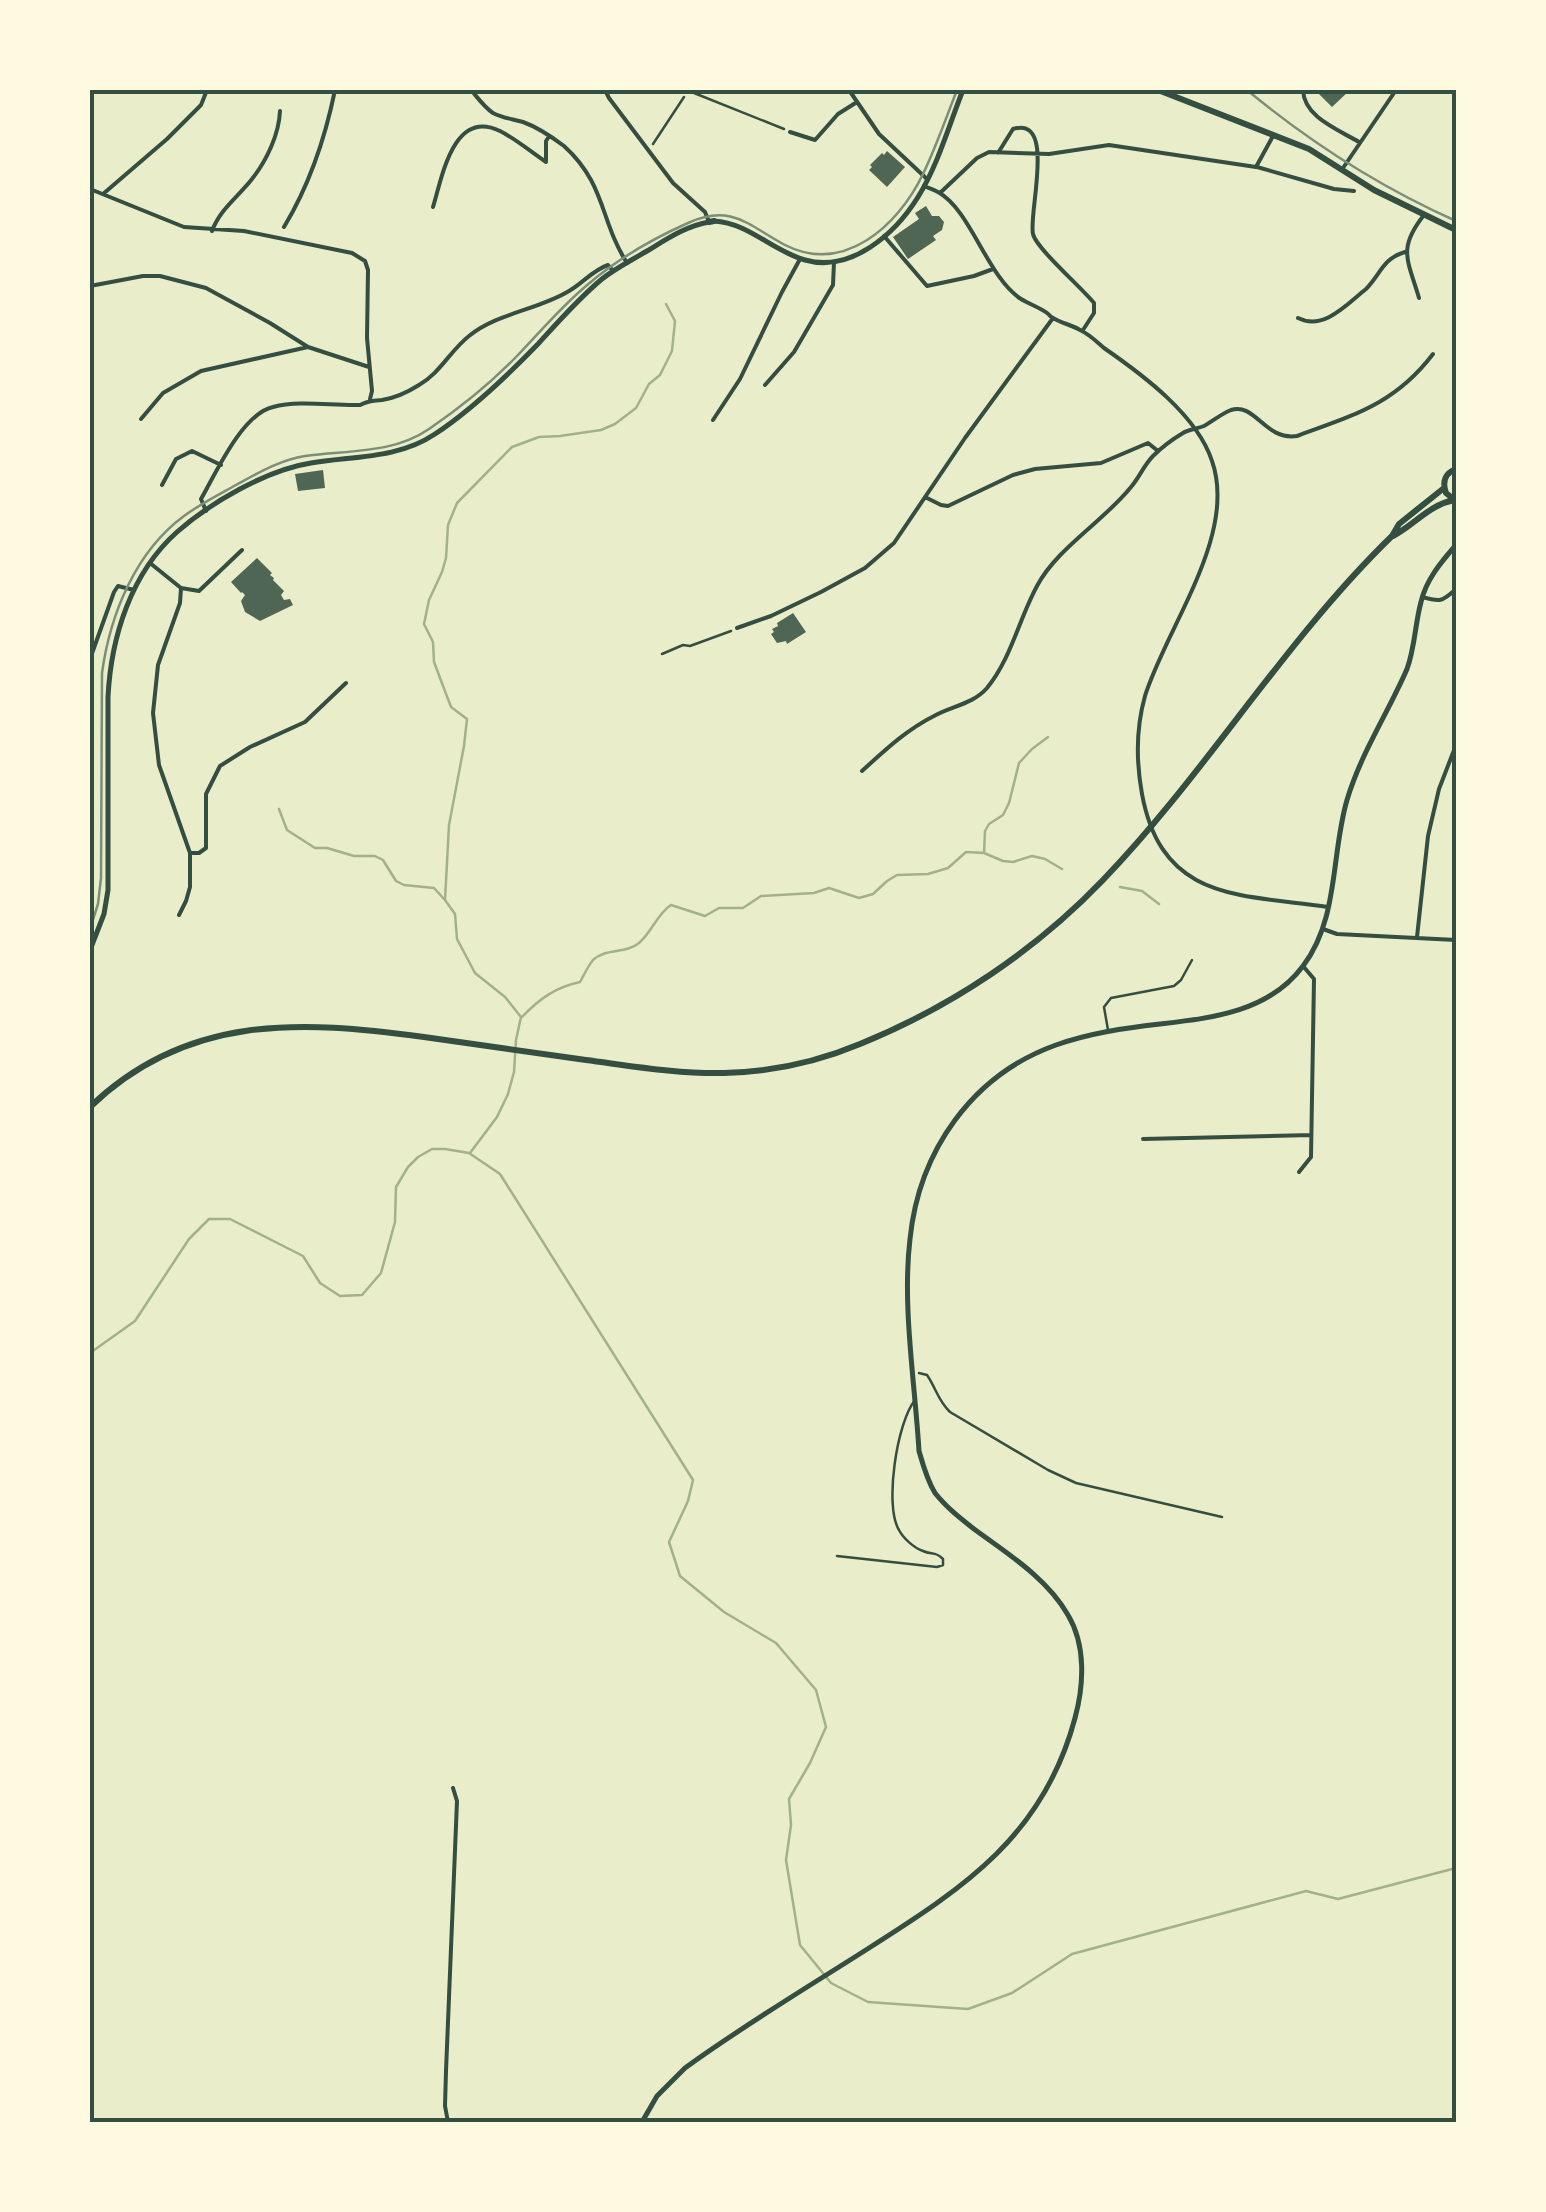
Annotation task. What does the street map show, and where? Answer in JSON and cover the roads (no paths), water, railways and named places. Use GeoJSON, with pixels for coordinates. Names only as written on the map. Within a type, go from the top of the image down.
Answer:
{"type":"FeatureCollection","features":[{"type":"Feature","properties":{"kind":"main road"},"geometry":{"type":"LineString","coordinates":[[1158,90],[1308,150],[1374,190],[1456,230]]}},
{"type":"Feature","properties":{"kind":"main road"},"geometry":{"type":"LineString","coordinates":[[1455,500],[1444,488],[1445,477],[1456,469]]}},
{"type":"Feature","properties":{"kind":"main road"},"geometry":{"type":"LineString","coordinates":[[90,1107],[149,1062],[204,1038],[264,1027],[337,1026],[650,1069],[725,1073],[806,1062],[874,1038],[970,988],[1076,906],[1179,793],[1342,586],[1399,524],[1444,488]]}},
{"type":"Feature","properties":{"kind":"main road"},"geometry":{"type":"LineString","coordinates":[[1392,536],[1430,510],[1455,500]]}},
{"type":"Feature","properties":{"kind":"street"},"geometry":{"type":"LineString","coordinates":[[103,194],[168,140],[201,105],[207,90]]}},
{"type":"Feature","properties":{"kind":"street"},"geometry":{"type":"LineString","coordinates":[[284,226],[302,196],[326,132],[335,90]]}},
{"type":"Feature","properties":{"kind":"street"},"geometry":{"type":"LineString","coordinates":[[471,90],[490,111],[529,124],[576,158],[591,177],[627,263]]}},
{"type":"Feature","properties":{"kind":"street"},"geometry":{"type":"LineString","coordinates":[[605,90],[673,183],[711,222]]}},
{"type":"Feature","properties":{"kind":"street"},"geometry":{"type":"LineString","coordinates":[[859,90],[851,92],[879,134],[940,192],[1018,297],[1082,330],[1170,401],[1203,440],[1214,464],[1216,514],[1202,566],[1156,668],[1142,711],[1137,749],[1144,803],[1164,852],[1186,875],[1216,890],[1328,906]]}},
{"type":"Feature","properties":{"kind":"street"},"geometry":{"type":"LineString","coordinates":[[90,950],[104,914],[108,890],[109,674],[114,648],[134,590],[174,534],[240,490],[284,470],[315,462],[386,454],[425,441],[506,376],[589,291],[627,263],[694,226],[711,222],[739,226],[800,259],[834,262],[856,256],[884,236],[916,200],[963,90]]}},
{"type":"Feature","properties":{"kind":"street"},"geometry":{"type":"LineString","coordinates":[[1303,90],[1309,111],[1359,142]]}},
{"type":"Feature","properties":{"kind":"street"},"geometry":{"type":"LineString","coordinates":[[1342,169],[1396,90]]}},
{"type":"Feature","properties":{"kind":"street"},"geometry":{"type":"LineString","coordinates":[[790,132],[812,140],[819,138],[834,117],[857,102]]}},
{"type":"Feature","properties":{"kind":"street"},"geometry":{"type":"LineString","coordinates":[[212,231],[216,220],[254,176],[279,129],[280,111]]}},
{"type":"Feature","properties":{"kind":"street"},"geometry":{"type":"LineString","coordinates":[[433,208],[447,158],[462,135],[486,126],[546,162],[549,136]]}},
{"type":"Feature","properties":{"kind":"street"},"geometry":{"type":"LineString","coordinates":[[998,152],[1013,129],[1024,126],[1030,131],[1038,154],[1032,228],[1035,240],[1094,304],[1094,313],[1082,330]]}},
{"type":"Feature","properties":{"kind":"street"},"geometry":{"type":"LineString","coordinates":[[1256,167],[1273,136]]}},
{"type":"Feature","properties":{"kind":"street"},"geometry":{"type":"LineString","coordinates":[[940,192],[989,152],[1038,154],[1109,145],[1256,167],[1354,191]]}},
{"type":"Feature","properties":{"kind":"street"},"geometry":{"type":"LineString","coordinates":[[90,188],[184,227],[244,231],[365,260],[370,399]]}},
{"type":"Feature","properties":{"kind":"street"},"geometry":{"type":"LineString","coordinates":[[1419,298],[1406,252],[1410,232],[1424,215]]}},
{"type":"Feature","properties":{"kind":"street"},"geometry":{"type":"LineString","coordinates":[[884,236],[927,286],[994,268]]}},
{"type":"Feature","properties":{"kind":"street"},"geometry":{"type":"LineString","coordinates":[[1298,318],[1323,322],[1373,282],[1378,270],[1392,258],[1406,252]]}},
{"type":"Feature","properties":{"kind":"street"},"geometry":{"type":"LineString","coordinates":[[713,420],[740,380],[800,259]]}},
{"type":"Feature","properties":{"kind":"street"},"geometry":{"type":"LineString","coordinates":[[765,384],[794,352],[833,284],[834,262]]}},
{"type":"Feature","properties":{"kind":"street"},"geometry":{"type":"LineString","coordinates":[[206,511],[201,499],[221,465],[249,420],[270,407],[360,405],[370,399],[398,396],[440,370],[467,337],[481,328],[568,292],[601,266],[608,265],[614,272]]}},
{"type":"Feature","properties":{"kind":"street"},"geometry":{"type":"LineString","coordinates":[[90,286],[160,276],[206,288],[308,348],[368,368]]}},
{"type":"Feature","properties":{"kind":"street"},"geometry":{"type":"LineString","coordinates":[[737,628],[771,616],[865,568],[894,543],[1053,318]]}},
{"type":"Feature","properties":{"kind":"street"},"geometry":{"type":"LineString","coordinates":[[141,419],[163,392],[201,372],[308,348]]}},
{"type":"Feature","properties":{"kind":"street"},"geometry":{"type":"LineString","coordinates":[[862,772],[906,733],[983,692],[994,678],[1038,584],[1051,566],[1131,488],[1151,457],[1183,433],[1238,409],[1252,414],[1277,434],[1286,438],[1297,436],[1366,411],[1387,399],[1422,370],[1433,354]]}},
{"type":"Feature","properties":{"kind":"street"},"geometry":{"type":"LineString","coordinates":[[925,497],[948,506],[1024,472],[1101,462],[1148,443],[1158,452]]}},
{"type":"Feature","properties":{"kind":"street"},"geometry":{"type":"LineString","coordinates":[[162,485],[176,459],[192,451],[221,465]]}},
{"type":"Feature","properties":{"kind":"street"},"geometry":{"type":"LineString","coordinates":[[642,2122],[668,2084],[705,2053],[934,1906],[990,1862],[1012,1839],[1058,1767],[1078,1708],[1081,1684],[1078,1637],[1070,1617],[1044,1583],[956,1515],[936,1494],[926,1476],[920,1450],[908,1301],[910,1240],[922,1178],[938,1144],[962,1109],[1004,1071],[1030,1056],[1058,1044],[1108,1032],[1232,1014],[1281,988],[1304,966],[1322,929],[1348,798],[1410,659],[1422,598],[1438,567],[1456,545]]}},
{"type":"Feature","properties":{"kind":"street"},"geometry":{"type":"LineString","coordinates":[[150,563],[180,588],[199,591],[242,550]]}},
{"type":"Feature","properties":{"kind":"street"},"geometry":{"type":"LineString","coordinates":[[90,660],[114,592],[118,586],[134,590]]}},
{"type":"Feature","properties":{"kind":"street"},"geometry":{"type":"LineString","coordinates":[[178,915],[190,887],[190,853],[159,766],[152,714],[158,665],[180,603],[180,588]]}},
{"type":"Feature","properties":{"kind":"street"},"geometry":{"type":"LineString","coordinates":[[1422,598],[1438,601],[1456,588]]}},
{"type":"Feature","properties":{"kind":"street"},"geometry":{"type":"LineString","coordinates":[[190,853],[206,848],[206,794],[220,766],[250,747],[305,722],[346,683]]}},
{"type":"Feature","properties":{"kind":"street"},"geometry":{"type":"LineString","coordinates":[[1417,937],[1428,836],[1439,789],[1456,745]]}},
{"type":"Feature","properties":{"kind":"street"},"geometry":{"type":"LineString","coordinates":[[1322,929],[1337,934],[1456,940]]}},
{"type":"Feature","properties":{"kind":"street"},"geometry":{"type":"LineString","coordinates":[[1299,1172],[1310,1157],[1312,1134],[1314,979],[1304,966]]}},
{"type":"Feature","properties":{"kind":"street"},"geometry":{"type":"LineString","coordinates":[[1143,1139],[1312,1134]]}},
{"type":"Feature","properties":{"kind":"street"},"geometry":{"type":"LineString","coordinates":[[448,2122],[456,1801],[453,1788]]}},
{"type":"Feature","properties":{"kind":"lane"},"geometry":{"type":"LineString","coordinates":[[1108,1032],[1104,1006],[1111,998],[1174,986],[1192,960]]}},
{"type":"Feature","properties":{"kind":"lane"},"geometry":{"type":"LineString","coordinates":[[837,1556],[942,1565],[940,1554],[925,1553],[898,1529],[893,1511],[894,1465],[908,1409],[916,1399]]}},
{"type":"Feature","properties":{"kind":"waterway"},"geometry":{"type":"LineString","coordinates":[[470,1153],[497,1117],[508,1094],[521,1017],[505,997],[475,973],[457,939],[455,914],[445,900],[449,825],[467,719],[451,707],[434,662],[433,642],[424,624],[429,600],[442,572],[448,525],[457,503],[512,447],[539,437],[601,430],[636,408],[672,351],[675,321],[666,304]]}},
{"type":"Feature","properties":{"kind":"waterway"},"geometry":{"type":"LineString","coordinates":[[522,1017],[548,995],[580,982],[598,956],[639,943],[671,905],[705,916],[719,908],[743,908],[761,896],[814,893],[829,888],[859,898],[873,894],[897,875],[928,874],[948,868],[966,852],[984,853],[985,831],[1003,815],[1019,763],[1048,737]]}},
{"type":"Feature","properties":{"kind":"waterway"},"geometry":{"type":"LineString","coordinates":[[279,809],[287,830],[315,848],[375,856],[383,860],[396,881],[434,888],[444,899]]}},
{"type":"Feature","properties":{"kind":"waterway"},"geometry":{"type":"LineString","coordinates":[[984,853],[1013,862],[1032,856],[1062,869]]}},
{"type":"Feature","properties":{"kind":"waterway"},"geometry":{"type":"LineString","coordinates":[[1120,887],[1142,891],[1159,904]]}},
{"type":"Feature","properties":{"kind":"waterway"},"geometry":{"type":"LineString","coordinates":[[90,1353],[135,1321],[189,1239],[209,1219],[230,1219],[303,1256],[320,1283],[340,1296],[362,1295],[381,1273],[395,1222],[396,1187],[418,1157],[432,1149],[469,1153],[500,1174],[693,1480],[669,1542],[680,1576],[724,1612],[776,1643],[816,1690],[826,1727],[789,1799],[791,1825],[786,1860],[800,1945],[831,1983],[868,2002],[968,2009],[1012,1993],[1072,1954],[1306,1891],[1338,1899],[1456,1868]]}},
{"type":"Feature","properties":{"kind":"railway"},"geometry":{"type":"LineString","coordinates":[[90,929],[101,878],[102,673],[106,651],[128,586],[167,531],[203,504],[278,464],[305,456],[385,447],[429,429],[497,376],[598,276],[688,223],[703,217],[729,216],[807,253],[828,254],[867,240],[884,227],[912,193],[957,90]]}},
{"type":"Feature","properties":{"kind":"railway"},"geometry":{"type":"LineString","coordinates":[[1247,90],[1347,163],[1456,221]]}}]}
